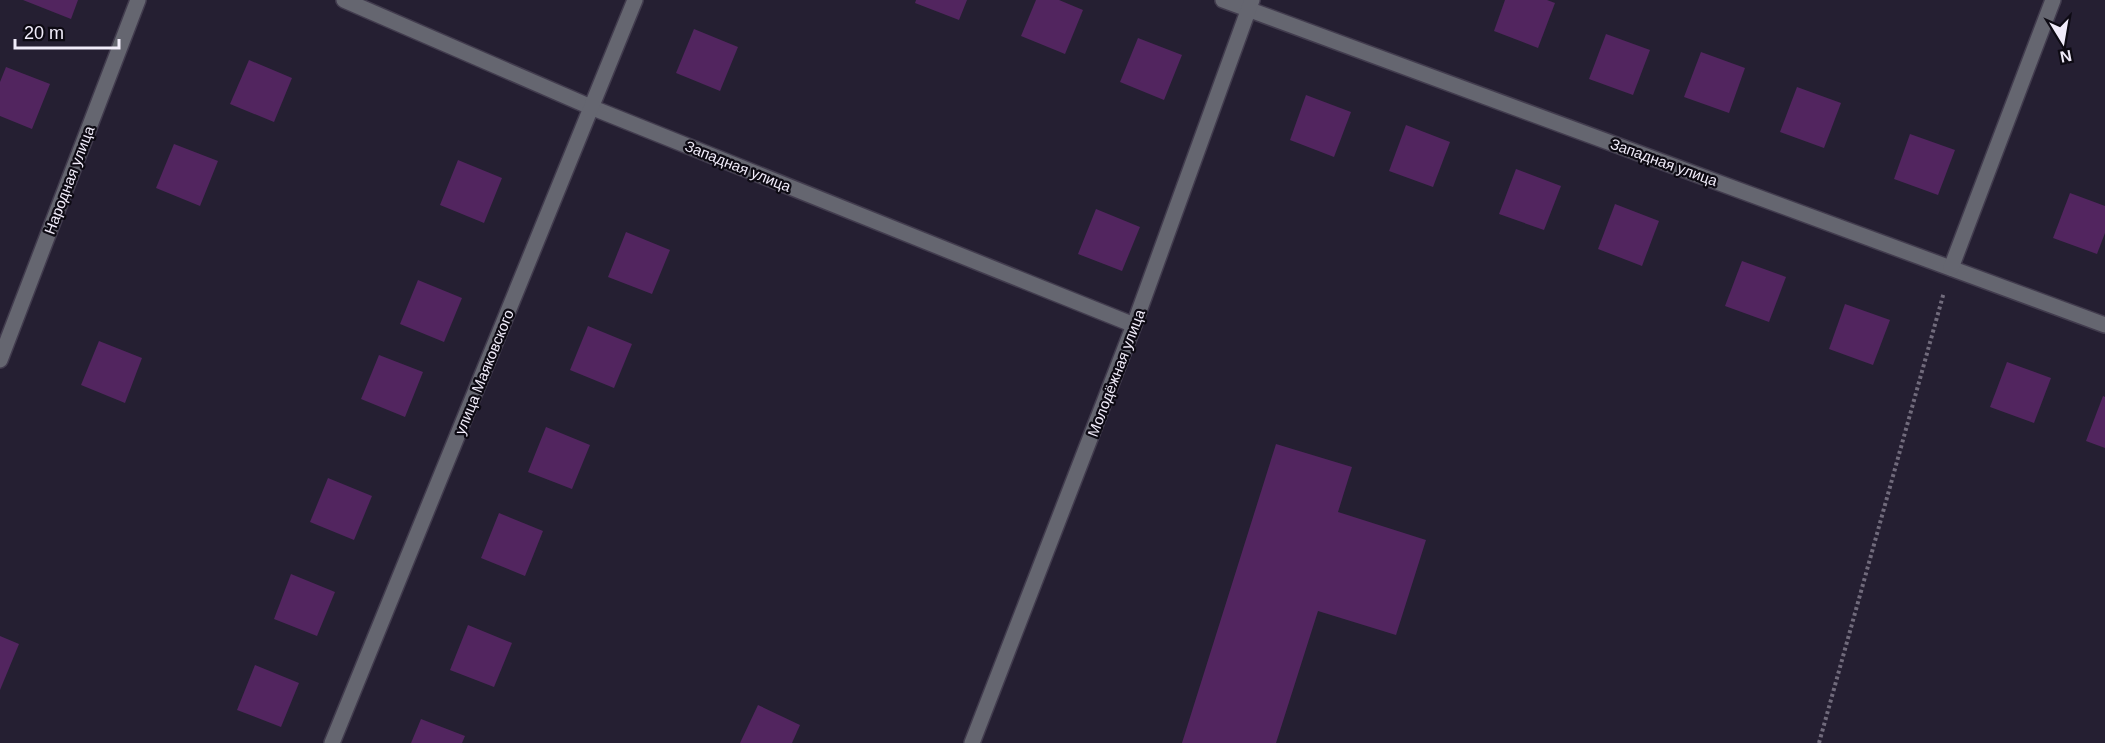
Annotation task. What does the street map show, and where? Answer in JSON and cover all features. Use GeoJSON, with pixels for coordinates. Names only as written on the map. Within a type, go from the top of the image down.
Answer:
{"type":"FeatureCollection","features":[{"type":"Feature","properties":{"kind":"street","name":"Народная улица"},"geometry":{"type":"LineString","coordinates":[[0,360],[138,0]]}},
{"type":"Feature","properties":{"kind":"street","name":"Западная улица"},"geometry":{"type":"LineString","coordinates":[[344,0],[592,108],[1134,325]]}},
{"type":"Feature","properties":{"kind":"street","name":"улица Маяковского"},"geometry":{"type":"LineString","coordinates":[[332,743],[635,0]]}},
{"type":"Feature","properties":{"kind":"street","name":"Западная улица"},"geometry":{"type":"LineString","coordinates":[[1223,0],[1250,5],[2105,325]]}},
{"type":"Feature","properties":{"kind":"street"},"geometry":{"type":"LineString","coordinates":[[1951,268],[2053,0]]}},
{"type":"Feature","properties":{"kind":"street","name":"Молодёжная улица"},"geometry":{"type":"LineString","coordinates":[[972,743],[1134,325],[1250,5]]}},
{"type":"Feature","properties":{"kind":"path"},"geometry":{"type":"LineString","coordinates":[[1819,743],[1951,268]]}},
{"type":"Feature","properties":{"kind":"building"},"geometry":{"type":"Polygon","coordinates":[[[23,0],[78,0],[71,19],[23,0]]]}},
{"type":"Feature","properties":{"kind":"building"},"geometry":{"type":"Polygon","coordinates":[[[916,0],[967,0],[959,20],[915,3],[916,0]]]}},
{"type":"Feature","properties":{"kind":"building"},"geometry":{"type":"Polygon","coordinates":[[[1036,0],[1059,0],[1083,10],[1065,54],[1021,36],[1036,0]]]}},
{"type":"Feature","properties":{"kind":"building"},"geometry":{"type":"Polygon","coordinates":[[[1505,0],[1547,0],[1555,3],[1538,48],[1494,31],[1505,0]]]}},
{"type":"Feature","properties":{"kind":"building"},"geometry":{"type":"Polygon","coordinates":[[[694,29],[738,47],[720,91],[676,73],[694,29]]]}},
{"type":"Feature","properties":{"kind":"building"},"geometry":{"type":"Polygon","coordinates":[[[1606,34],[1650,50],[1633,95],[1589,79],[1606,34]]]}},
{"type":"Feature","properties":{"kind":"building"},"geometry":{"type":"Polygon","coordinates":[[[1138,38],[1182,55],[1164,100],[1120,82],[1138,38]]]}},
{"type":"Feature","properties":{"kind":"building"},"geometry":{"type":"Polygon","coordinates":[[[1701,52],[1745,68],[1729,113],[1684,97],[1701,52]]]}},
{"type":"Feature","properties":{"kind":"building"},"geometry":{"type":"Polygon","coordinates":[[[249,60],[292,78],[274,122],[230,104],[249,60]]]}},
{"type":"Feature","properties":{"kind":"building"},"geometry":{"type":"Polygon","coordinates":[[[6,67],[50,84],[32,129],[0,116],[0,82],[6,67]]]}},
{"type":"Feature","properties":{"kind":"building"},"geometry":{"type":"Polygon","coordinates":[[[1797,87],[1841,103],[1824,148],[1780,132],[1797,87]]]}},
{"type":"Feature","properties":{"kind":"building"},"geometry":{"type":"Polygon","coordinates":[[[1306,95],[1351,112],[1334,157],[1290,140],[1306,95]]]}},
{"type":"Feature","properties":{"kind":"building"},"geometry":{"type":"Polygon","coordinates":[[[1406,125],[1450,142],[1433,187],[1389,171],[1406,125]]]}},
{"type":"Feature","properties":{"kind":"building"},"geometry":{"type":"Polygon","coordinates":[[[1910,134],[1955,150],[1938,195],[1894,179],[1910,134]]]}},
{"type":"Feature","properties":{"kind":"building"},"geometry":{"type":"Polygon","coordinates":[[[174,144],[218,161],[200,206],[156,188],[174,144]]]}},
{"type":"Feature","properties":{"kind":"building"},"geometry":{"type":"Polygon","coordinates":[[[458,160],[502,178],[484,223],[440,205],[458,160]]]}},
{"type":"Feature","properties":{"kind":"building"},"geometry":{"type":"Polygon","coordinates":[[[1516,169],[1561,186],[1544,230],[1499,214],[1516,169]]]}},
{"type":"Feature","properties":{"kind":"building"},"geometry":{"type":"Polygon","coordinates":[[[2070,193],[2105,206],[2105,233],[2097,254],[2053,238],[2070,193]]]}},
{"type":"Feature","properties":{"kind":"building"},"geometry":{"type":"Polygon","coordinates":[[[1615,204],[1659,221],[1642,266],[1598,249],[1615,204]]]}},
{"type":"Feature","properties":{"kind":"building"},"geometry":{"type":"Polygon","coordinates":[[[1096,209],[1140,227],[1122,271],[1078,254],[1096,209]]]}},
{"type":"Feature","properties":{"kind":"building"},"geometry":{"type":"Polygon","coordinates":[[[626,232],[670,250],[652,294],[608,277],[626,232]]]}},
{"type":"Feature","properties":{"kind":"building"},"geometry":{"type":"Polygon","coordinates":[[[1742,261],[1786,277],[1769,322],[1725,306],[1742,261]]]}},
{"type":"Feature","properties":{"kind":"building"},"geometry":{"type":"Polygon","coordinates":[[[418,280],[462,298],[444,342],[400,324],[418,280]]]}},
{"type":"Feature","properties":{"kind":"building"},"geometry":{"type":"Polygon","coordinates":[[[1845,304],[1890,320],[1873,365],[1829,349],[1845,304]]]}},
{"type":"Feature","properties":{"kind":"building"},"geometry":{"type":"Polygon","coordinates":[[[588,326],[632,344],[614,388],[570,370],[588,326]]]}},
{"type":"Feature","properties":{"kind":"building"},"geometry":{"type":"Polygon","coordinates":[[[99,341],[142,358],[125,403],[81,385],[99,341]]]}},
{"type":"Feature","properties":{"kind":"building"},"geometry":{"type":"Polygon","coordinates":[[[379,355],[423,372],[405,417],[361,399],[379,355]]]}},
{"type":"Feature","properties":{"kind":"building"},"geometry":{"type":"Polygon","coordinates":[[[2007,362],[2051,378],[2034,423],[1990,407],[2007,362]]]}},
{"type":"Feature","properties":{"kind":"building"},"geometry":{"type":"Polygon","coordinates":[[[2103,396],[2105,397],[2105,448],[2086,441],[2103,396]]]}},
{"type":"Feature","properties":{"kind":"building"},"geometry":{"type":"Polygon","coordinates":[[[546,427],[590,445],[572,489],[528,472],[546,427]]]}},
{"type":"Feature","properties":{"kind":"building"},"geometry":{"type":"Polygon","coordinates":[[[1276,444],[1352,467],[1338,512],[1426,540],[1396,635],[1318,611],[1276,743],[1182,743],[1276,444]]]}},
{"type":"Feature","properties":{"kind":"building"},"geometry":{"type":"Polygon","coordinates":[[[328,478],[372,496],[354,540],[310,522],[328,478]]]}},
{"type":"Feature","properties":{"kind":"building"},"geometry":{"type":"Polygon","coordinates":[[[499,513],[543,531],[525,576],[481,558],[499,513]]]}},
{"type":"Feature","properties":{"kind":"building"},"geometry":{"type":"Polygon","coordinates":[[[291,574],[335,592],[317,636],[274,619],[291,574]]]}},
{"type":"Feature","properties":{"kind":"building"},"geometry":{"type":"Polygon","coordinates":[[[468,625],[512,643],[494,687],[450,670],[468,625]]]}},
{"type":"Feature","properties":{"kind":"building"},"geometry":{"type":"Polygon","coordinates":[[[0,636],[19,644],[0,690],[0,636]]]}},
{"type":"Feature","properties":{"kind":"building"},"geometry":{"type":"Polygon","coordinates":[[[255,665],[299,683],[281,727],[237,710],[255,665]]]}},
{"type":"Feature","properties":{"kind":"building"},"geometry":{"type":"Polygon","coordinates":[[[758,705],[800,725],[792,743],[740,743],[758,705]]]}},
{"type":"Feature","properties":{"kind":"building"},"geometry":{"type":"Polygon","coordinates":[[[421,719],[465,736],[462,743],[411,743],[421,719]]]}}]}
